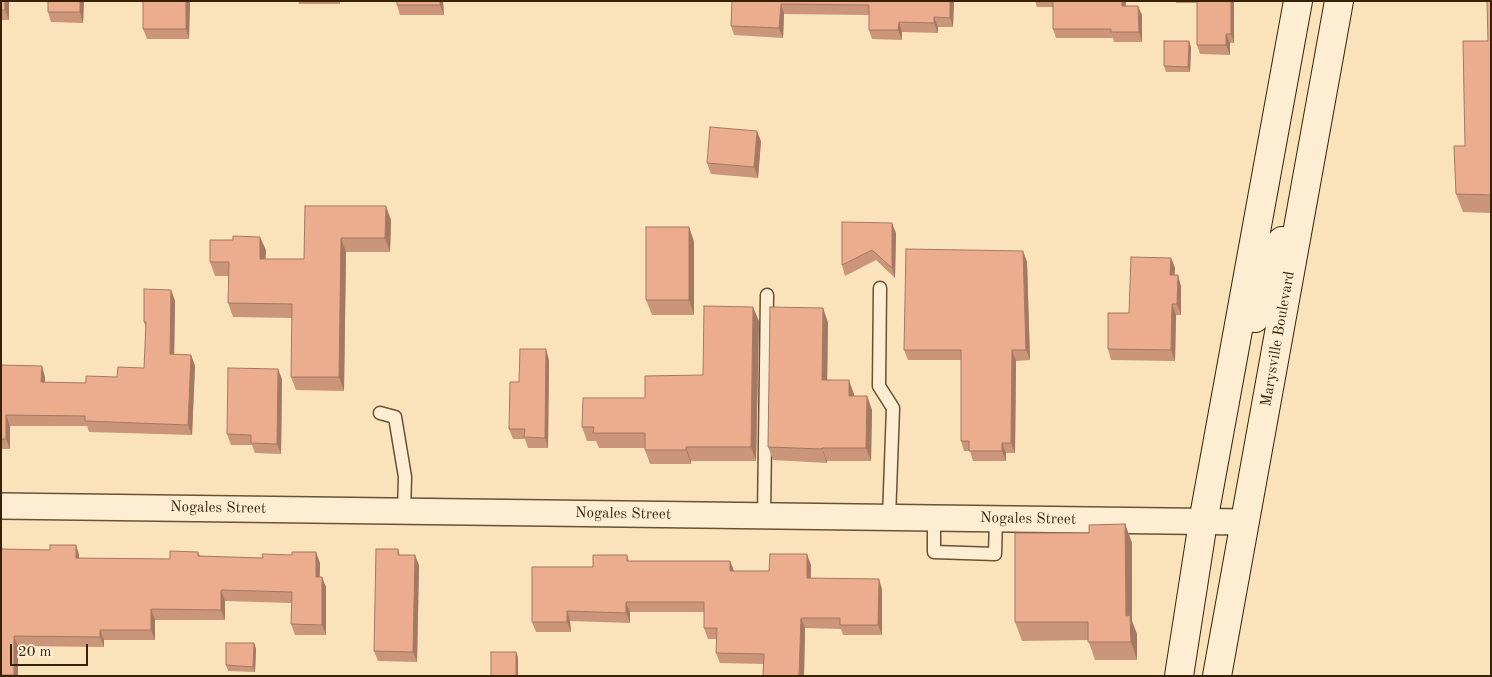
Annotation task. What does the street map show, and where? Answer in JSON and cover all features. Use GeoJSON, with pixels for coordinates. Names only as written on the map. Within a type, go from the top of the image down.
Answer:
{"type":"FeatureCollection","features":[{"type":"Feature","properties":{"kind":"main road"},"geometry":{"type":"LineString","coordinates":[[1179,676],[1203,522],[1298,1]]}},
{"type":"Feature","properties":{"kind":"main road","name":"Marysville Boulevard"},"geometry":{"type":"LineString","coordinates":[[1216,676],[1339,1]]}},
{"type":"Feature","properties":{"kind":"main road"},"geometry":{"type":"LineString","coordinates":[[1238,333],[1255,318],[1260,309],[1267,282],[1284,238],[1299,225],[1286,210],[1284,185],[1290,124],[1287,115],[1279,107]]}},
{"type":"Feature","properties":{"kind":"street","name":"Nogales Street"},"geometry":{"type":"LineString","coordinates":[[1,506],[1245,522]]}},
{"type":"Feature","properties":{"kind":"lane"},"geometry":{"type":"LineString","coordinates":[[880,288],[879,386],[892,408],[889,518]]}},
{"type":"Feature","properties":{"kind":"lane"},"geometry":{"type":"LineString","coordinates":[[764,516],[768,295]]}},
{"type":"Feature","properties":{"kind":"lane"},"geometry":{"type":"LineString","coordinates":[[380,413],[395,417],[405,477],[404,511]]}},
{"type":"Feature","properties":{"kind":"lane"},"geometry":{"type":"LineString","coordinates":[[934,518],[934,552],[995,554],[996,519]]}},
{"type":"Feature","properties":{"kind":"building"},"geometry":{"type":"Polygon","coordinates":[[[1,1],[5,1],[5,10],[1,10],[1,1]]]}},
{"type":"Feature","properties":{"kind":"building"},"geometry":{"type":"Polygon","coordinates":[[[48,1],[80,1],[80,12],[48,12],[48,1]]]}},
{"type":"Feature","properties":{"kind":"building"},"geometry":{"type":"Polygon","coordinates":[[[143,1],[186,1],[186,29],[143,29],[143,1]]]}},
{"type":"Feature","properties":{"kind":"building"},"geometry":{"type":"Polygon","coordinates":[[[397,1],[440,1],[440,5],[397,5],[397,1]]]}},
{"type":"Feature","properties":{"kind":"building"},"geometry":{"type":"Polygon","coordinates":[[[732,1],[950,1],[950,18],[934,17],[934,23],[899,22],[898,30],[869,30],[869,5],[781,4],[779,28],[731,26],[732,1]]]}},
{"type":"Feature","properties":{"kind":"building"},"geometry":{"type":"Polygon","coordinates":[[[1053,1],[1122,1],[1122,6],[1138,6],[1139,32],[1111,32],[1111,29],[1053,29],[1053,1]]]}},
{"type":"Feature","properties":{"kind":"building"},"geometry":{"type":"Polygon","coordinates":[[[1197,1],[1231,1],[1231,34],[1226,34],[1226,45],[1197,45],[1197,1]]]}},
{"type":"Feature","properties":{"kind":"building"},"geometry":{"type":"Polygon","coordinates":[[[1487,1],[1491,1],[1491,195],[1456,194],[1454,146],[1465,146],[1463,41],[1488,41],[1487,1]]]}},
{"type":"Feature","properties":{"kind":"building"},"geometry":{"type":"Polygon","coordinates":[[[1164,41],[1189,41],[1188,67],[1164,66],[1164,41]]]}},
{"type":"Feature","properties":{"kind":"building"},"geometry":{"type":"Polygon","coordinates":[[[710,127],[757,131],[754,167],[707,163],[710,127]]]}},
{"type":"Feature","properties":{"kind":"building"},"geometry":{"type":"Polygon","coordinates":[[[305,206],[386,206],[385,238],[341,238],[339,377],[291,377],[292,304],[228,303],[229,262],[210,262],[210,240],[233,240],[233,236],[260,237],[260,259],[304,259],[305,206]]]}},
{"type":"Feature","properties":{"kind":"building"},"geometry":{"type":"Polygon","coordinates":[[[842,222],[892,223],[892,268],[872,250],[842,265],[842,222]]]}},
{"type":"Feature","properties":{"kind":"building"},"geometry":{"type":"Polygon","coordinates":[[[646,227],[689,227],[689,300],[646,300],[646,227]]]}},
{"type":"Feature","properties":{"kind":"building"},"geometry":{"type":"Polygon","coordinates":[[[906,249],[1023,251],[1026,350],[1012,350],[1011,443],[1002,443],[1002,451],[969,451],[969,441],[961,441],[961,350],[904,350],[906,249]]]}},
{"type":"Feature","properties":{"kind":"building"},"geometry":{"type":"Polygon","coordinates":[[[1131,257],[1171,258],[1170,275],[1178,275],[1177,304],[1172,304],[1171,350],[1108,349],[1108,313],[1129,313],[1131,257]]]}},
{"type":"Feature","properties":{"kind":"building"},"geometry":{"type":"Polygon","coordinates":[[[144,289],[171,290],[170,354],[191,355],[188,425],[85,421],[85,416],[6,415],[6,439],[1,439],[1,365],[42,366],[41,382],[86,383],[86,376],[117,377],[118,367],[144,368],[146,322],[144,322],[144,289]]]}},
{"type":"Feature","properties":{"kind":"building"},"geometry":{"type":"Polygon","coordinates":[[[704,306],[753,307],[751,447],[686,447],[686,450],[645,450],[645,433],[593,433],[594,427],[582,427],[583,398],[645,398],[645,376],[703,375],[704,306]]]}},
{"type":"Feature","properties":{"kind":"building"},"geometry":{"type":"Polygon","coordinates":[[[770,307],[823,308],[822,380],[849,380],[849,396],[867,396],[866,448],[768,447],[770,307]]]}},
{"type":"Feature","properties":{"kind":"building"},"geometry":{"type":"Polygon","coordinates":[[[520,349],[546,349],[545,438],[524,437],[525,429],[509,429],[510,382],[519,382],[520,349]]]}},
{"type":"Feature","properties":{"kind":"building"},"geometry":{"type":"Polygon","coordinates":[[[228,368],[278,369],[277,444],[251,443],[251,435],[227,434],[228,368]]]}},
{"type":"Feature","properties":{"kind":"building"},"geometry":{"type":"Polygon","coordinates":[[[1125,524],[1126,616],[1130,615],[1131,642],[1088,642],[1088,622],[1015,622],[1015,533],[1089,533],[1089,525],[1125,524]]]}},
{"type":"Feature","properties":{"kind":"building"},"geometry":{"type":"Polygon","coordinates":[[[50,545],[76,545],[76,558],[170,559],[170,551],[198,552],[198,556],[263,558],[262,554],[292,555],[292,552],[316,552],[316,577],[322,577],[322,625],[291,624],[292,592],[221,590],[221,610],[151,609],[151,630],[100,630],[100,637],[14,636],[14,675],[1,675],[1,549],[50,550],[50,545]]]}},
{"type":"Feature","properties":{"kind":"building"},"geometry":{"type":"Polygon","coordinates":[[[376,549],[398,549],[398,555],[415,555],[413,652],[374,651],[376,549]]]}},
{"type":"Feature","properties":{"kind":"building"},"geometry":{"type":"Polygon","coordinates":[[[770,554],[807,554],[807,578],[879,579],[878,625],[840,625],[840,618],[801,618],[799,676],[763,676],[764,654],[716,653],[717,628],[704,628],[704,602],[626,602],[626,613],[567,611],[567,622],[532,622],[532,567],[593,567],[593,555],[627,555],[627,561],[730,561],[730,571],[769,571],[770,554]]]}},
{"type":"Feature","properties":{"kind":"building"},"geometry":{"type":"Polygon","coordinates":[[[226,643],[254,643],[253,667],[226,665],[226,643]]]}},
{"type":"Feature","properties":{"kind":"building"},"geometry":{"type":"Polygon","coordinates":[[[491,652],[516,652],[516,676],[491,676],[491,652]]]}}]}
